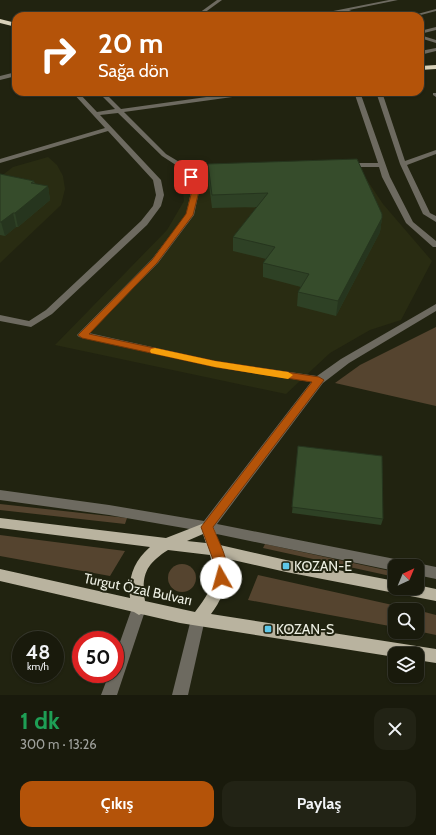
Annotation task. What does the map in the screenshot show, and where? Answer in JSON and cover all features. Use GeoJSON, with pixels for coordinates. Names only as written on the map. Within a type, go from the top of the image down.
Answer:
{"type":"FeatureCollection","features":[{"type":"Feature","properties":{"kind":"highway"},"geometry":{"type":"LineString","coordinates":[[0,21],[12,24]]}},
{"type":"Feature","properties":{"kind":"highway"},"geometry":{"type":"LineString","coordinates":[[424,68],[436,67]]}},
{"type":"Feature","properties":{"kind":"main road"},"geometry":{"type":"LineString","coordinates":[[0,523],[215,550],[286,566],[388,586]]}},
{"type":"Feature","properties":{"kind":"main road"},"geometry":{"type":"LineString","coordinates":[[139,608],[136,588],[138,573],[147,557],[168,543],[207,527],[221,565],[219,590],[210,605],[198,619]]}},
{"type":"Feature","properties":{"kind":"main road","name":"Turgut Özal Bulvarı"},"geometry":{"type":"LineString","coordinates":[[0,575],[139,608],[198,619],[436,656]]}},
{"type":"Feature","properties":{"kind":"main road"},"geometry":{"type":"LineString","coordinates":[[424,593],[436,595]]}},
{"type":"Feature","properties":{"kind":"street"},"geometry":{"type":"LineString","coordinates":[[203,12],[220,0]]}},
{"type":"Feature","properties":{"kind":"street"},"geometry":{"type":"LineString","coordinates":[[333,12],[396,0]]}},
{"type":"Feature","properties":{"kind":"street"},"geometry":{"type":"LineString","coordinates":[[345,10],[351,12]]}},
{"type":"Feature","properties":{"kind":"street"},"geometry":{"type":"LineString","coordinates":[[424,13],[436,10]]}},
{"type":"Feature","properties":{"kind":"street"},"geometry":{"type":"LineString","coordinates":[[424,32],[436,28]]}},
{"type":"Feature","properties":{"kind":"street"},"geometry":{"type":"LineString","coordinates":[[424,38],[436,42]]}},
{"type":"Feature","properties":{"kind":"street"},"geometry":{"type":"LineString","coordinates":[[424,52],[436,49]]}},
{"type":"Feature","properties":{"kind":"street"},"geometry":{"type":"LineString","coordinates":[[0,78],[12,75]]}},
{"type":"Feature","properties":{"kind":"street"},"geometry":{"type":"LineString","coordinates":[[0,318],[31,324],[49,312],[144,223],[157,206],[160,195],[157,180],[79,96]]}},
{"type":"Feature","properties":{"kind":"street"},"geometry":{"type":"LineString","coordinates":[[105,96],[164,155],[185,168],[196,187],[190,215],[155,261],[82,335],[215,364],[319,380]]}},
{"type":"Feature","properties":{"kind":"street"},"geometry":{"type":"LineString","coordinates":[[95,114],[224,96]]}},
{"type":"Feature","properties":{"kind":"street"},"geometry":{"type":"LineString","coordinates":[[357,96],[386,177],[410,223],[436,245]]}},
{"type":"Feature","properties":{"kind":"street"},"geometry":{"type":"LineString","coordinates":[[380,96],[403,164],[427,214],[436,220]]}},
{"type":"Feature","properties":{"kind":"street"},"geometry":{"type":"LineString","coordinates":[[0,161],[109,129]]}},
{"type":"Feature","properties":{"kind":"street"},"geometry":{"type":"LineString","coordinates":[[403,164],[436,152]]}},
{"type":"Feature","properties":{"kind":"street"},"geometry":{"type":"LineString","coordinates":[[342,166],[381,165]]}},
{"type":"Feature","properties":{"kind":"street"},"geometry":{"type":"LineString","coordinates":[[185,168],[232,167]]}},
{"type":"Feature","properties":{"kind":"street"},"geometry":{"type":"LineString","coordinates":[[427,214],[436,213]]}},
{"type":"Feature","properties":{"kind":"street"},"geometry":{"type":"LineString","coordinates":[[207,527],[319,380],[345,361],[436,307]]}},
{"type":"Feature","properties":{"kind":"street"},"geometry":{"type":"LineString","coordinates":[[0,495],[109,510],[207,527],[388,564]]}},
{"type":"Feature","properties":{"kind":"street"},"geometry":{"type":"LineString","coordinates":[[424,570],[436,573]]}},
{"type":"Feature","properties":{"kind":"street"},"geometry":{"type":"LineString","coordinates":[[109,695],[139,608]]}},
{"type":"Feature","properties":{"kind":"street"},"geometry":{"type":"LineString","coordinates":[[180,695],[198,619]]}},
{"type":"Feature","properties":{"kind":"shaded area"},"geometry":{"type":"Polygon","coordinates":[[[48,157],[57,165],[63,176],[65,189],[61,205],[0,263],[0,177],[13,167],[48,157]]]}},
{"type":"Feature","properties":{"kind":"shaded area"},"geometry":{"type":"Polygon","coordinates":[[[359,168],[383,204],[432,261],[401,320],[370,330],[330,353],[286,394],[55,345],[167,230],[184,201],[181,174],[359,168]]]}},
{"type":"Feature","properties":{"kind":"shaded area"},"geometry":{"type":"Polygon","coordinates":[[[436,327],[436,406],[335,383],[360,365],[436,327]]]}},
{"type":"Feature","properties":{"kind":"shaded area"},"geometry":{"type":"Polygon","coordinates":[[[0,504],[127,518],[125,524],[0,510],[0,504]]]}},
{"type":"Feature","properties":{"kind":"shaded area"},"geometry":{"type":"Polygon","coordinates":[[[0,535],[125,551],[110,576],[0,556],[0,535]]]}},
{"type":"Feature","properties":{"kind":"shaded area"},"geometry":{"type":"Polygon","coordinates":[[[265,544],[388,570],[388,575],[263,548],[265,544]]]}},
{"type":"Feature","properties":{"kind":"shaded area"},"geometry":{"type":"Polygon","coordinates":[[[182,564],[192,568],[196,578],[192,588],[182,592],[172,588],[168,578],[172,568],[182,564]]]}},
{"type":"Feature","properties":{"kind":"shaded area"},"geometry":{"type":"Polygon","coordinates":[[[258,575],[388,604],[388,626],[248,600],[258,575]]]}},
{"type":"Feature","properties":{"kind":"shaded area"},"geometry":{"type":"Polygon","coordinates":[[[424,612],[436,615],[436,635],[424,632],[424,612]]]}},
{"type":"Feature","properties":{"kind":"building"},"geometry":{"type":"Polygon","coordinates":[[[357,159],[382,214],[382,218],[338,301],[298,292],[309,274],[263,263],[275,247],[233,237],[268,193],[212,195],[208,164],[357,159]]]}},
{"type":"Feature","properties":{"kind":"building"},"geometry":{"type":"Polygon","coordinates":[[[0,174],[34,181],[31,183],[48,186],[15,213],[0,222],[0,174]]]}},
{"type":"Feature","properties":{"kind":"building"},"geometry":{"type":"Polygon","coordinates":[[[298,446],[382,456],[383,519],[292,507],[298,446]]]}},
{"type":"Feature","properties":{"kind":"slow traffic"},"geometry":{"type":"LineString","coordinates":[[155,351],[215,364],[288,375]]}},
{"type":"Feature","properties":{"kind":"place","name":"KOZAN-E"},"geometry":{"type":"Point","coordinates":[286,566]}},
{"type":"Feature","properties":{"kind":"place","name":"KOZAN-S"},"geometry":{"type":"Point","coordinates":[268,629]}},
{"type":"Feature","properties":{"kind":"route"},"geometry":{"type":"LineString","coordinates":[[191,177],[196,187],[190,215],[155,261],[82,335],[215,364],[319,380],[207,527],[221,565],[221,578]]}}]}
